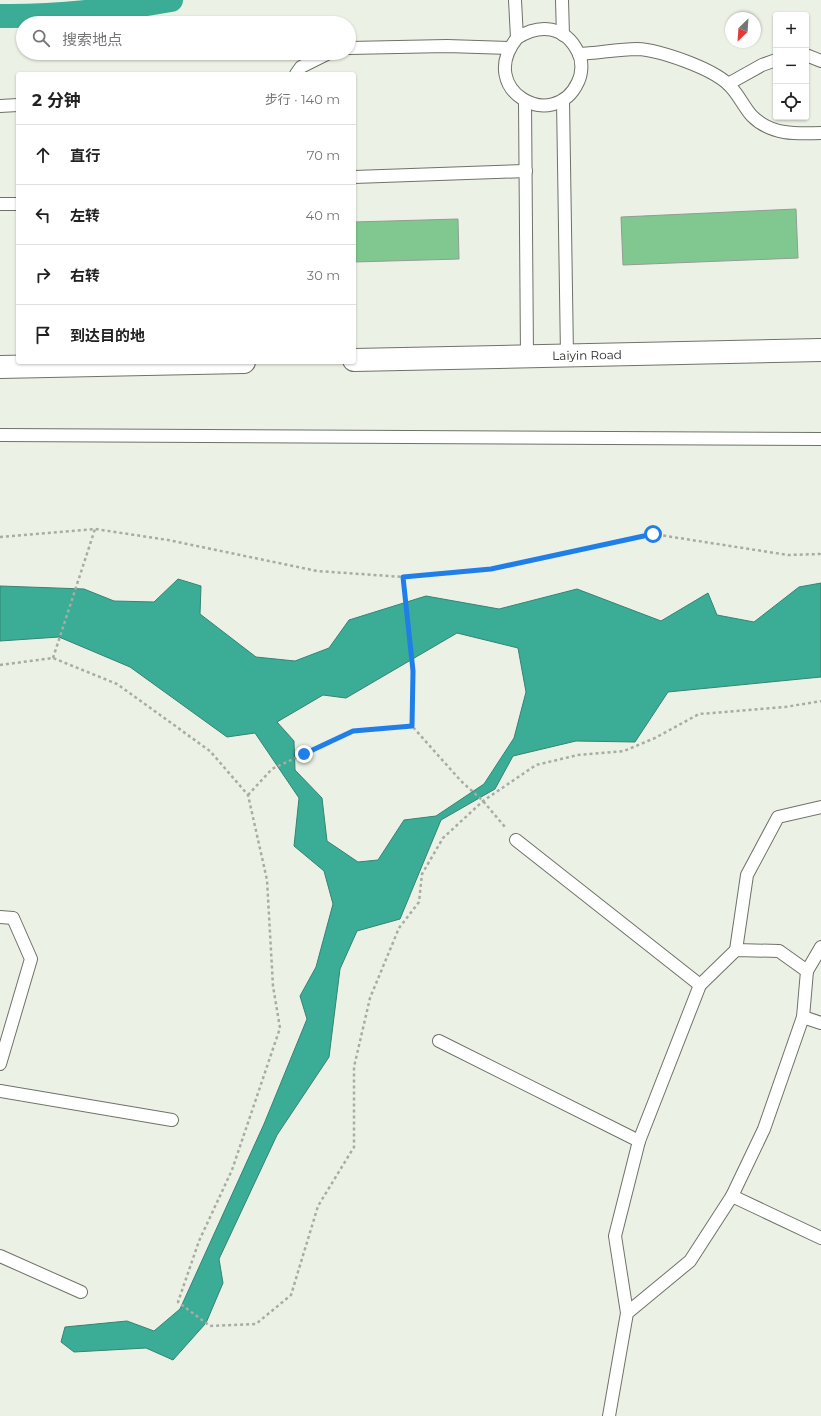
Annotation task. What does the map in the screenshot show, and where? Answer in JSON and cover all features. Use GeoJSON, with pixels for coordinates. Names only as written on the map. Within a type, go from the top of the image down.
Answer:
{"type":"FeatureCollection","features":[{"type":"Feature","properties":{"kind":"street","name":"Laiyin Road"},"geometry":{"type":"LineString","coordinates":[[356,360],[821,350]]}},
{"type":"Feature","properties":{"kind":"street"},"geometry":{"type":"LineString","coordinates":[[0,367],[146,364]]}},
{"type":"Feature","properties":{"kind":"lane"},"geometry":{"type":"LineString","coordinates":[[356,48],[513,43],[527,31],[540,29],[552,30],[563,35],[573,43],[579,54],[582,67],[579,80],[573,92],[563,100],[551,105],[538,106],[525,102],[515,94],[506,78],[505,60],[513,43],[515,0]]}},
{"type":"Feature","properties":{"kind":"lane"},"geometry":{"type":"LineString","coordinates":[[562,0],[563,35]]}},
{"type":"Feature","properties":{"kind":"lane"},"geometry":{"type":"LineString","coordinates":[[579,54],[638,49],[669,54],[702,69],[728,84],[753,116],[770,129],[793,134],[821,133]]}},
{"type":"Feature","properties":{"kind":"lane"},"geometry":{"type":"LineString","coordinates":[[809,56],[821,61]]}},
{"type":"Feature","properties":{"kind":"lane"},"geometry":{"type":"LineString","coordinates":[[297,72],[301,67],[315,60]]}},
{"type":"Feature","properties":{"kind":"lane"},"geometry":{"type":"LineString","coordinates":[[728,84],[762,65],[773,61]]}},
{"type":"Feature","properties":{"kind":"lane"},"geometry":{"type":"LineString","coordinates":[[563,100],[567,355]]}},
{"type":"Feature","properties":{"kind":"lane"},"geometry":{"type":"LineString","coordinates":[[525,102],[527,356]]}},
{"type":"Feature","properties":{"kind":"lane"},"geometry":{"type":"LineString","coordinates":[[0,106],[16,106]]}},
{"type":"Feature","properties":{"kind":"lane"},"geometry":{"type":"LineString","coordinates":[[356,177],[526,172]]}},
{"type":"Feature","properties":{"kind":"lane"},"geometry":{"type":"LineString","coordinates":[[0,204],[16,204]]}},
{"type":"Feature","properties":{"kind":"lane"},"geometry":{"type":"LineString","coordinates":[[0,435],[821,439]]}},
{"type":"Feature","properties":{"kind":"lane"},"geometry":{"type":"LineString","coordinates":[[609,1416],[628,1313],[615,1236],[639,1141],[700,985],[736,950],[748,875],[778,817],[821,807]]}},
{"type":"Feature","properties":{"kind":"lane"},"geometry":{"type":"LineString","coordinates":[[516,840],[700,985]]}},
{"type":"Feature","properties":{"kind":"lane"},"geometry":{"type":"LineString","coordinates":[[0,917],[14,918],[31,959],[0,1064]]}},
{"type":"Feature","properties":{"kind":"lane"},"geometry":{"type":"LineString","coordinates":[[628,1313],[690,1261],[732,1196],[764,1129],[803,1018],[807,971],[821,946]]}},
{"type":"Feature","properties":{"kind":"lane"},"geometry":{"type":"LineString","coordinates":[[736,950],[779,951],[807,971]]}},
{"type":"Feature","properties":{"kind":"lane"},"geometry":{"type":"LineString","coordinates":[[803,1018],[821,1023]]}},
{"type":"Feature","properties":{"kind":"lane"},"geometry":{"type":"LineString","coordinates":[[439,1041],[639,1141]]}},
{"type":"Feature","properties":{"kind":"lane"},"geometry":{"type":"LineString","coordinates":[[0,1091],[172,1120]]}},
{"type":"Feature","properties":{"kind":"lane"},"geometry":{"type":"LineString","coordinates":[[732,1196],[821,1238]]}},
{"type":"Feature","properties":{"kind":"lane"},"geometry":{"type":"LineString","coordinates":[[0,1256],[80,1292]]}},
{"type":"Feature","properties":{"kind":"path"},"geometry":{"type":"LineString","coordinates":[[0,537],[95,529],[168,540],[317,571],[403,577],[491,569],[653,534],[788,555],[821,554]]}},
{"type":"Feature","properties":{"kind":"path"},"geometry":{"type":"LineString","coordinates":[[54,658],[95,529]]}},
{"type":"Feature","properties":{"kind":"path"},"geometry":{"type":"LineString","coordinates":[[403,577],[413,671],[412,726],[461,781],[483,801],[516,840]]}},
{"type":"Feature","properties":{"kind":"path"},"geometry":{"type":"LineString","coordinates":[[0,665],[54,658],[96,674],[124,688],[210,751],[248,795],[267,880],[273,986],[280,1028],[232,1170],[200,1240],[178,1302],[210,1326],[256,1324],[291,1295],[318,1206],[354,1147],[354,1067],[370,998],[399,928],[419,902],[422,874],[443,838],[483,801],[536,765],[578,755],[624,751],[655,738],[699,714],[785,707],[821,701]]}},
{"type":"Feature","properties":{"kind":"path"},"geometry":{"type":"LineString","coordinates":[[248,795],[272,769],[353,731],[412,726]]}},
{"type":"Feature","properties":{"kind":"shaded area"},"geometry":{"type":"Polygon","coordinates":[[[178,579],[201,586],[200,614],[256,657],[295,661],[329,648],[349,620],[426,596],[499,609],[577,589],[661,621],[708,593],[717,615],[754,622],[799,587],[821,583],[821,677],[668,692],[635,742],[576,741],[513,756],[495,789],[441,820],[400,919],[357,931],[340,969],[329,1057],[277,1135],[219,1259],[223,1283],[206,1323],[173,1360],[146,1348],[74,1352],[61,1342],[65,1327],[127,1321],[154,1331],[180,1309],[264,1124],[307,1019],[300,996],[316,967],[333,904],[324,871],[294,846],[299,798],[255,733],[227,737],[130,667],[59,637],[0,641],[0,586],[84,589],[114,601],[154,602],[178,579]],[[457,633],[346,698],[323,695],[277,722],[294,741],[295,770],[322,798],[327,841],[358,862],[378,860],[404,820],[436,816],[484,784],[514,738],[526,692],[518,648],[457,633]]]}},
{"type":"Feature","properties":{"kind":"building"},"geometry":{"type":"Polygon","coordinates":[[[796,209],[798,258],[623,265],[621,217],[796,209]]]}},
{"type":"Feature","properties":{"kind":"building"},"geometry":{"type":"Polygon","coordinates":[[[458,219],[459,259],[356,262],[356,222],[458,219]]]}},
{"type":"Feature","properties":{"kind":"waterway"},"geometry":{"type":"LineString","coordinates":[[0,16],[86,12],[171,0]]}},
{"type":"Feature","properties":{"kind":"route"},"geometry":{"type":"LineString","coordinates":[[304,754],[353,731],[412,726],[413,671],[403,577],[491,569],[653,534]]}}]}
